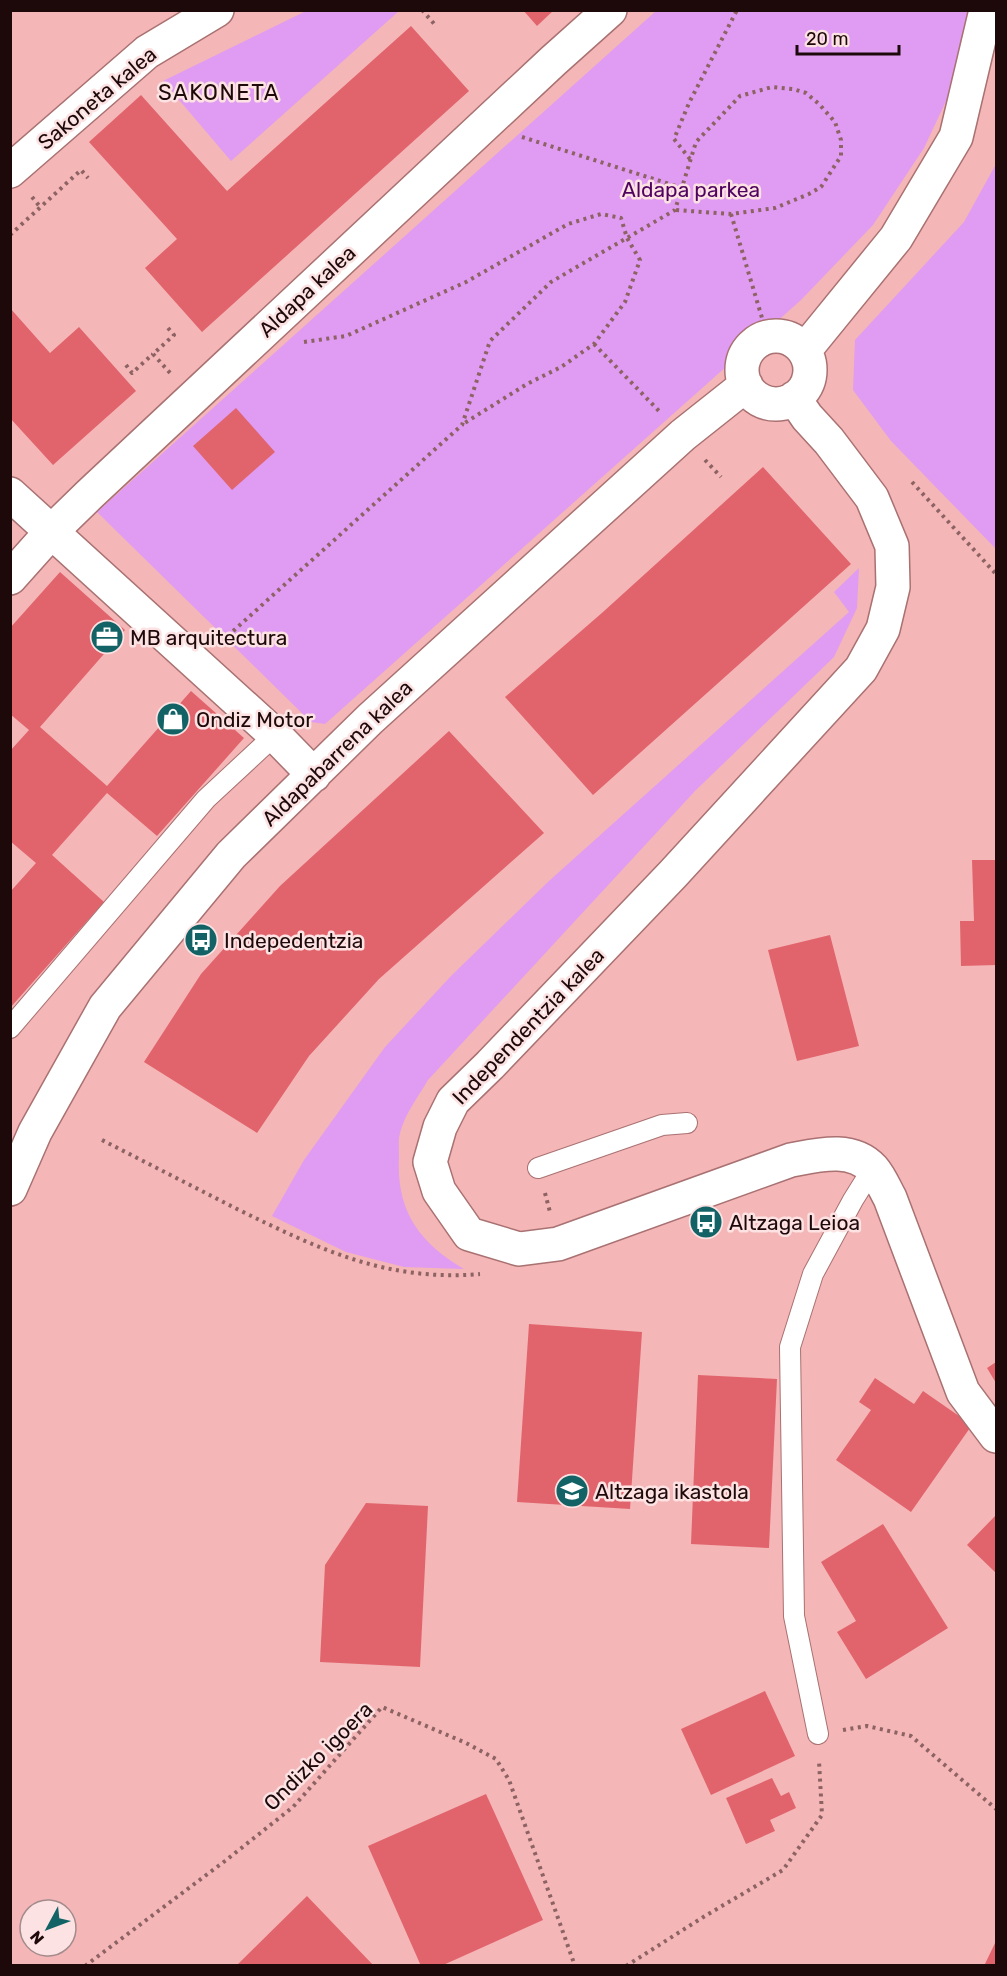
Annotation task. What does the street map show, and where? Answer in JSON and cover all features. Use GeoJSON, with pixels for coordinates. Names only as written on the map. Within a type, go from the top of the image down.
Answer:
{"type":"FeatureCollection","features":[{"type":"Feature","properties":{"kind":"street","name":"Sakoneta kalea"},"geometry":{"type":"LineString","coordinates":[[19,181],[147,52],[217,10]]}},
{"type":"Feature","properties":{"kind":"street","name":"Aldapa kalea"},"geometry":{"type":"LineString","coordinates":[[10,578],[52,531],[610,10]]}},
{"type":"Feature","properties":{"kind":"street"},"geometry":{"type":"LineString","coordinates":[[804,351],[896,238],[956,137],[986,10]]}},
{"type":"Feature","properties":{"kind":"street"},"geometry":{"type":"LineString","coordinates":[[774,336],[796,342],[804,351],[810,371],[808,382],[803,391],[794,398],[784,403],[773,404],[762,401],[746,385],[742,375],[743,364],[754,344],[774,336]]}},
{"type":"Feature","properties":{"kind":"street","name":"Aldapabarrena kalea"},"geometry":{"type":"LineString","coordinates":[[10,1189],[35,1132],[105,1007],[231,855],[314,776],[369,719],[682,435],[746,385]]}},
{"type":"Feature","properties":{"kind":"street","name":"Independentzia kalea"},"geometry":{"type":"LineString","coordinates":[[794,398],[807,417],[830,441],[872,498],[892,546],[893,587],[883,629],[861,669],[673,874],[453,1101],[440,1127],[430,1162],[438,1191],[469,1234],[519,1249],[558,1244],[791,1160],[822,1154],[850,1155],[873,1168]]}},
{"type":"Feature","properties":{"kind":"street"},"geometry":{"type":"LineString","coordinates":[[10,494],[274,735],[314,776]]}},
{"type":"Feature","properties":{"kind":"street"},"geometry":{"type":"LineString","coordinates":[[873,1168],[890,1198],[963,1392],[996,1436]]}},
{"type":"Feature","properties":{"kind":"lane"},"geometry":{"type":"LineString","coordinates":[[10,1028],[206,800],[274,735]]}},
{"type":"Feature","properties":{"kind":"lane"},"geometry":{"type":"LineString","coordinates":[[538,1168],[662,1125],[687,1124]]}},
{"type":"Feature","properties":{"kind":"lane"},"geometry":{"type":"LineString","coordinates":[[818,1734],[794,1616],[790,1347],[813,1274],[873,1168]]}},
{"type":"Feature","properties":{"kind":"path"},"geometry":{"type":"LineString","coordinates":[[422,10],[436,26]]}},
{"type":"Feature","properties":{"kind":"path"},"geometry":{"type":"LineString","coordinates":[[691,159],[674,139],[689,103],[737,10]]}},
{"type":"Feature","properties":{"kind":"path"},"geometry":{"type":"LineString","coordinates":[[462,424],[490,341],[551,282],[675,210],[731,214],[775,208],[821,187],[841,156],[841,140],[835,122],[806,93],[793,89],[772,87],[740,96],[696,142],[675,210]]}},
{"type":"Feature","properties":{"kind":"path"},"geometry":{"type":"LineString","coordinates":[[517,136],[682,188]]}},
{"type":"Feature","properties":{"kind":"path"},"geometry":{"type":"LineString","coordinates":[[10,235],[81,170],[88,178]]}},
{"type":"Feature","properties":{"kind":"path"},"geometry":{"type":"LineString","coordinates":[[19,181],[40,208]]}},
{"type":"Feature","properties":{"kind":"path"},"geometry":{"type":"LineString","coordinates":[[196,663],[462,424],[527,384],[561,367],[594,344],[625,302],[640,260],[627,238],[621,218],[601,214],[568,224],[465,282],[346,336],[303,342]]}},
{"type":"Feature","properties":{"kind":"path"},"geometry":{"type":"LineString","coordinates":[[731,214],[768,338]]}},
{"type":"Feature","properties":{"kind":"path"},"geometry":{"type":"LineString","coordinates":[[126,365],[132,373],[174,335],[168,328]]}},
{"type":"Feature","properties":{"kind":"path"},"geometry":{"type":"LineString","coordinates":[[153,354],[171,375]]}},
{"type":"Feature","properties":{"kind":"path"},"geometry":{"type":"LineString","coordinates":[[912,482],[996,574]]}},
{"type":"Feature","properties":{"kind":"path"},"geometry":{"type":"LineString","coordinates":[[102,1140],[297,1238],[345,1258],[402,1273],[458,1276]]}},
{"type":"Feature","properties":{"kind":"path","name":"Ondizko igoera"},"geometry":{"type":"LineString","coordinates":[[85,1965],[225,1861],[293,1807],[382,1707],[466,1743],[496,1759],[509,1780],[575,1965]]}},
{"type":"Feature","properties":{"kind":"path"},"geometry":{"type":"LineString","coordinates":[[626,1965],[783,1870],[822,1815],[818,1734],[867,1726],[911,1736],[996,1809]]}},
{"type":"Feature","properties":{"kind":"green space"},"geometry":{"type":"Polygon","coordinates":[[[306,11],[399,11],[231,161],[163,81],[306,11]]]}},
{"type":"Feature","properties":{"kind":"green space","name":"Aldapa parkea"},"geometry":{"type":"Polygon","coordinates":[[[656,11],[970,11],[955,82],[924,148],[873,225],[801,300],[325,724],[311,722],[97,512],[656,11]]]}},
{"type":"Feature","properties":{"kind":"green space"},"geometry":{"type":"Polygon","coordinates":[[[996,164],[996,549],[891,441],[853,390],[855,340],[964,222],[996,164]]]}},
{"type":"Feature","properties":{"kind":"green space"},"geometry":{"type":"Polygon","coordinates":[[[859,568],[857,608],[834,657],[695,791],[428,1080],[412,1106],[399,1136],[401,1193],[413,1223],[422,1236],[448,1259],[464,1269],[404,1267],[346,1252],[272,1216],[304,1160],[385,1047],[451,976],[549,881],[849,612],[834,592],[859,568]]]}},
{"type":"Feature","properties":{"kind":"building"},"geometry":{"type":"Polygon","coordinates":[[[523,10],[554,10],[537,26],[523,10]]]}},
{"type":"Feature","properties":{"kind":"building"},"geometry":{"type":"Polygon","coordinates":[[[411,26],[469,91],[202,332],[145,268],[177,239],[89,142],[141,95],[227,191],[411,26]]]}},
{"type":"Feature","properties":{"kind":"building"},"geometry":{"type":"Polygon","coordinates":[[[10,308],[50,353],[79,327],[136,391],[53,465],[10,418],[10,308]]]}},
{"type":"Feature","properties":{"kind":"building"},"geometry":{"type":"Polygon","coordinates":[[[236,408],[275,452],[232,490],[193,446],[236,408]]]}},
{"type":"Feature","properties":{"kind":"building"},"geometry":{"type":"Polygon","coordinates":[[[763,467],[851,564],[593,795],[505,697],[763,467]]]}},
{"type":"Feature","properties":{"kind":"building"},"geometry":{"type":"Polygon","coordinates":[[[60,572],[125,630],[40,727],[107,786],[191,691],[244,738],[157,836],[107,793],[52,855],[104,902],[10,1008],[10,892],[36,863],[10,841],[10,751],[29,730],[10,714],[10,628],[60,572]]]}},
{"type":"Feature","properties":{"kind":"building"},"geometry":{"type":"Polygon","coordinates":[[[449,731],[544,833],[379,979],[309,1056],[257,1133],[144,1062],[201,974],[280,886],[449,731]]]}},
{"type":"Feature","properties":{"kind":"building"},"geometry":{"type":"Polygon","coordinates":[[[972,860],[996,860],[996,965],[961,966],[960,921],[974,921],[972,860]]]}},
{"type":"Feature","properties":{"kind":"building"},"geometry":{"type":"Polygon","coordinates":[[[830,935],[859,1046],[797,1061],[768,950],[830,935]]]}},
{"type":"Feature","properties":{"kind":"building"},"geometry":{"type":"Polygon","coordinates":[[[529,1324],[642,1332],[630,1509],[517,1502],[529,1324]]]}},
{"type":"Feature","properties":{"kind":"building"},"geometry":{"type":"Polygon","coordinates":[[[996,1362],[996,1383],[987,1368],[996,1362]]]}},
{"type":"Feature","properties":{"kind":"building"},"geometry":{"type":"Polygon","coordinates":[[[698,1375],[777,1379],[769,1548],[691,1544],[698,1375]]]}},
{"type":"Feature","properties":{"kind":"building"},"geometry":{"type":"Polygon","coordinates":[[[875,1378],[914,1404],[923,1391],[972,1425],[911,1512],[836,1460],[871,1410],[859,1402],[875,1378]]]}},
{"type":"Feature","properties":{"kind":"building"},"geometry":{"type":"Polygon","coordinates":[[[366,1503],[428,1506],[420,1667],[320,1662],[325,1565],[366,1503]]]}},
{"type":"Feature","properties":{"kind":"building"},"geometry":{"type":"Polygon","coordinates":[[[996,1515],[996,1573],[967,1545],[996,1515]]]}},
{"type":"Feature","properties":{"kind":"building"},"geometry":{"type":"Polygon","coordinates":[[[883,1524],[948,1628],[866,1679],[837,1632],[856,1621],[821,1562],[883,1524]]]}},
{"type":"Feature","properties":{"kind":"building"},"geometry":{"type":"Polygon","coordinates":[[[765,1691],[795,1756],[711,1795],[681,1729],[765,1691]]]}},
{"type":"Feature","properties":{"kind":"building"},"geometry":{"type":"Polygon","coordinates":[[[772,1778],[781,1796],[789,1792],[796,1808],[770,1820],[775,1831],[746,1844],[726,1798],[772,1778]]]}},
{"type":"Feature","properties":{"kind":"building"},"geometry":{"type":"Polygon","coordinates":[[[486,1794],[543,1920],[441,1966],[421,1966],[368,1846],[486,1794]]]}},
{"type":"Feature","properties":{"kind":"building"},"geometry":{"type":"Polygon","coordinates":[[[307,1896],[374,1966],[236,1966],[307,1896]]]}},
{"type":"Feature","properties":{"kind":"building"},"geometry":{"type":"Polygon","coordinates":[[[996,1941],[996,1966],[984,1966],[996,1941]]]}},
{"type":"Feature","properties":{"kind":"place","name":"MB arquitectura"},"geometry":{"type":"Point","coordinates":[107,637]}},
{"type":"Feature","properties":{"kind":"place","name":"Ondiz Motor"},"geometry":{"type":"Point","coordinates":[173,719]}},
{"type":"Feature","properties":{"kind":"place","name":"Indepedentzia"},"geometry":{"type":"Point","coordinates":[201,940]}},
{"type":"Feature","properties":{"kind":"place","name":"Altzaga Leioa"},"geometry":{"type":"Point","coordinates":[706,1222]}},
{"type":"Feature","properties":{"kind":"place","name":"Altzaga ikastola"},"geometry":{"type":"Point","coordinates":[572,1491]}},
{"type":"Feature","properties":{"kind":"district","name":"SAKONETA"},"geometry":{"type":"Point","coordinates":[219,92]}}]}
